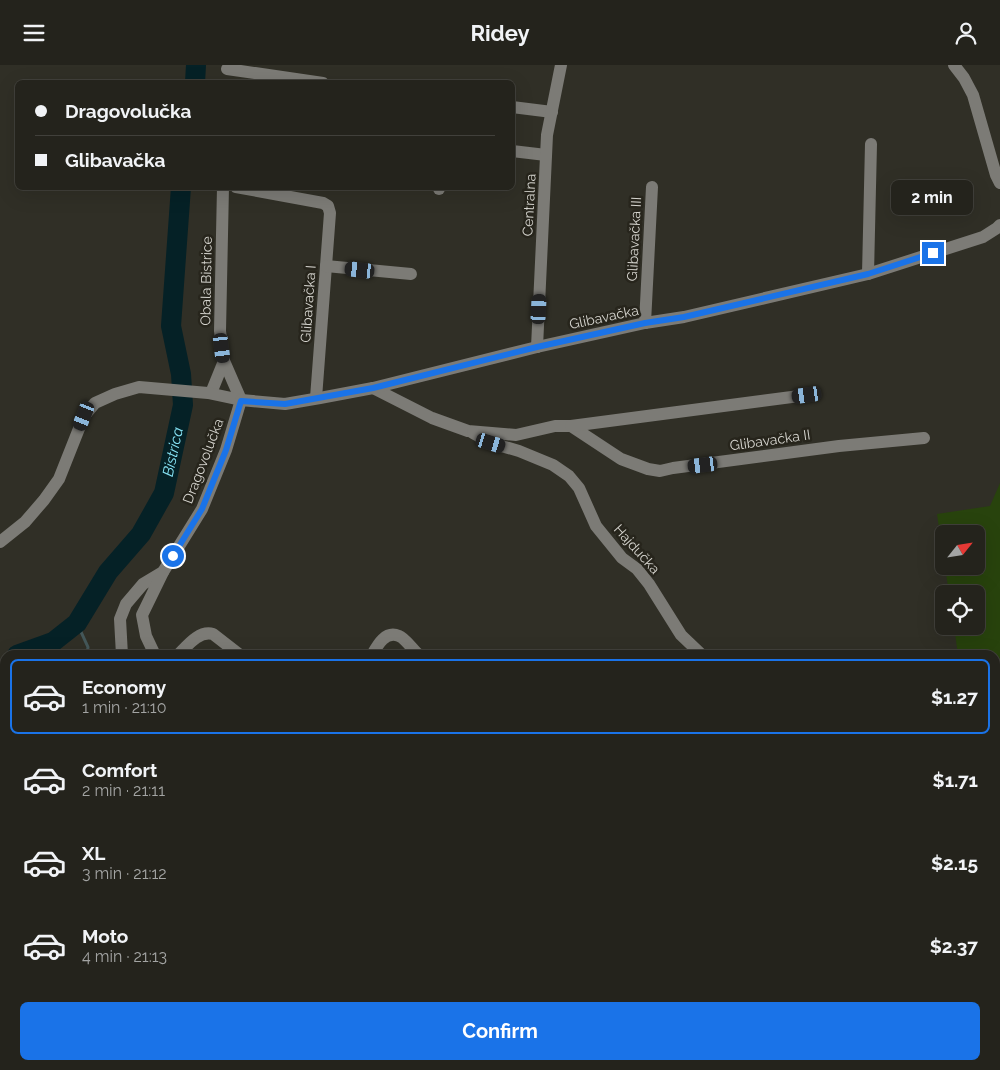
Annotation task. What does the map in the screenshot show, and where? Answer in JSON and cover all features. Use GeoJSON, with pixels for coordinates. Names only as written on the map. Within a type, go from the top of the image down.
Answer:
{"type":"FeatureCollection","features":[{"type":"Feature","properties":{"kind":"street","name":"Centralna"},"geometry":{"type":"LineString","coordinates":[[537,347],[547,135],[561,65]]}},
{"type":"Feature","properties":{"kind":"street"},"geometry":{"type":"LineString","coordinates":[[954,65],[973,95],[1000,183]]}},
{"type":"Feature","properties":{"kind":"street"},"geometry":{"type":"LineString","coordinates":[[227,80],[227,67],[305,80]]}},
{"type":"Feature","properties":{"kind":"street"},"geometry":{"type":"LineString","coordinates":[[515,107],[552,112]]}},
{"type":"Feature","properties":{"kind":"street"},"geometry":{"type":"LineString","coordinates":[[868,274],[871,144]]}},
{"type":"Feature","properties":{"kind":"street"},"geometry":{"type":"LineString","coordinates":[[515,151],[546,155]]}},
{"type":"Feature","properties":{"kind":"street","name":"Glibavačka III"},"geometry":{"type":"LineString","coordinates":[[645,323],[652,187]]}},
{"type":"Feature","properties":{"kind":"street","name":"Obala Bistrice"},"geometry":{"type":"LineString","coordinates":[[223,190],[220,331],[224,361],[241,401]]}},
{"type":"Feature","properties":{"kind":"street","name":"Glibavačka I"},"geometry":{"type":"LineString","coordinates":[[252,190],[324,203],[328,206],[330,213],[316,398]]}},
{"type":"Feature","properties":{"kind":"street","name":"Glibavačka"},"geometry":{"type":"LineString","coordinates":[[0,541],[25,522],[59,479],[84,416],[95,403],[115,393],[139,387],[209,393],[241,401],[285,404],[373,388],[537,347],[645,323],[684,317],[868,274],[983,237],[1000,225]]}},
{"type":"Feature","properties":{"kind":"street"},"geometry":{"type":"LineString","coordinates":[[326,266],[411,275]]}},
{"type":"Feature","properties":{"kind":"street"},"geometry":{"type":"LineString","coordinates":[[209,393],[224,361]]}},
{"type":"Feature","properties":{"kind":"street"},"geometry":{"type":"LineString","coordinates":[[373,388],[432,418],[468,431],[516,435],[555,426],[571,426],[807,395]]}},
{"type":"Feature","properties":{"kind":"street","name":"Dragovolučka"},"geometry":{"type":"LineString","coordinates":[[122,650],[120,619],[126,605],[143,585],[163,572],[202,509],[226,450],[241,401]]}},
{"type":"Feature","properties":{"kind":"street","name":"Glibavačka II"},"geometry":{"type":"LineString","coordinates":[[571,426],[621,459],[648,469],[660,471],[839,446],[924,438]]}},
{"type":"Feature","properties":{"kind":"street","name":"Hajdučka"},"geometry":{"type":"LineString","coordinates":[[468,431],[491,443],[554,465],[569,476],[579,488],[596,527],[622,558],[637,569],[649,583],[681,635],[697,650]]}},
{"type":"Feature","properties":{"kind":"street"},"geometry":{"type":"LineString","coordinates":[[153,650],[146,636],[142,615],[163,572]]}},
{"type":"Feature","properties":{"kind":"street"},"geometry":{"type":"LineString","coordinates":[[183,650],[202,633],[208,632],[233,650]]}},
{"type":"Feature","properties":{"kind":"street"},"geometry":{"type":"LineString","coordinates":[[376,650],[379,643],[392,635],[399,636],[414,650]]}},
{"type":"Feature","properties":{"kind":"green space"},"geometry":{"type":"Polygon","coordinates":[[[1000,483],[1000,650],[957,650],[955,635],[985,635],[985,585],[948,585],[946,575],[985,575],[985,525],[939,525],[937,514],[990,506],[1000,483]]]}},
{"type":"Feature","properties":{"kind":"waterway","name":"Bistrica"},"geometry":{"type":"LineString","coordinates":[[195,80],[196,65]]}},
{"type":"Feature","properties":{"kind":"waterway","name":"Bistrica"},"geometry":{"type":"LineString","coordinates":[[31,650],[53,642],[77,623],[108,572],[141,534],[164,493],[183,405],[181,374],[171,326],[181,190]]}},
{"type":"Feature","properties":{"kind":"waterway"},"geometry":{"type":"LineString","coordinates":[[77,623],[88,650]]}},
{"type":"Feature","properties":{"kind":"route"},"geometry":{"type":"LineString","coordinates":[[173,556],[202,509],[226,450],[241,401],[285,404],[373,388],[537,347],[645,323],[684,317],[868,274],[933,253]]}}]}
